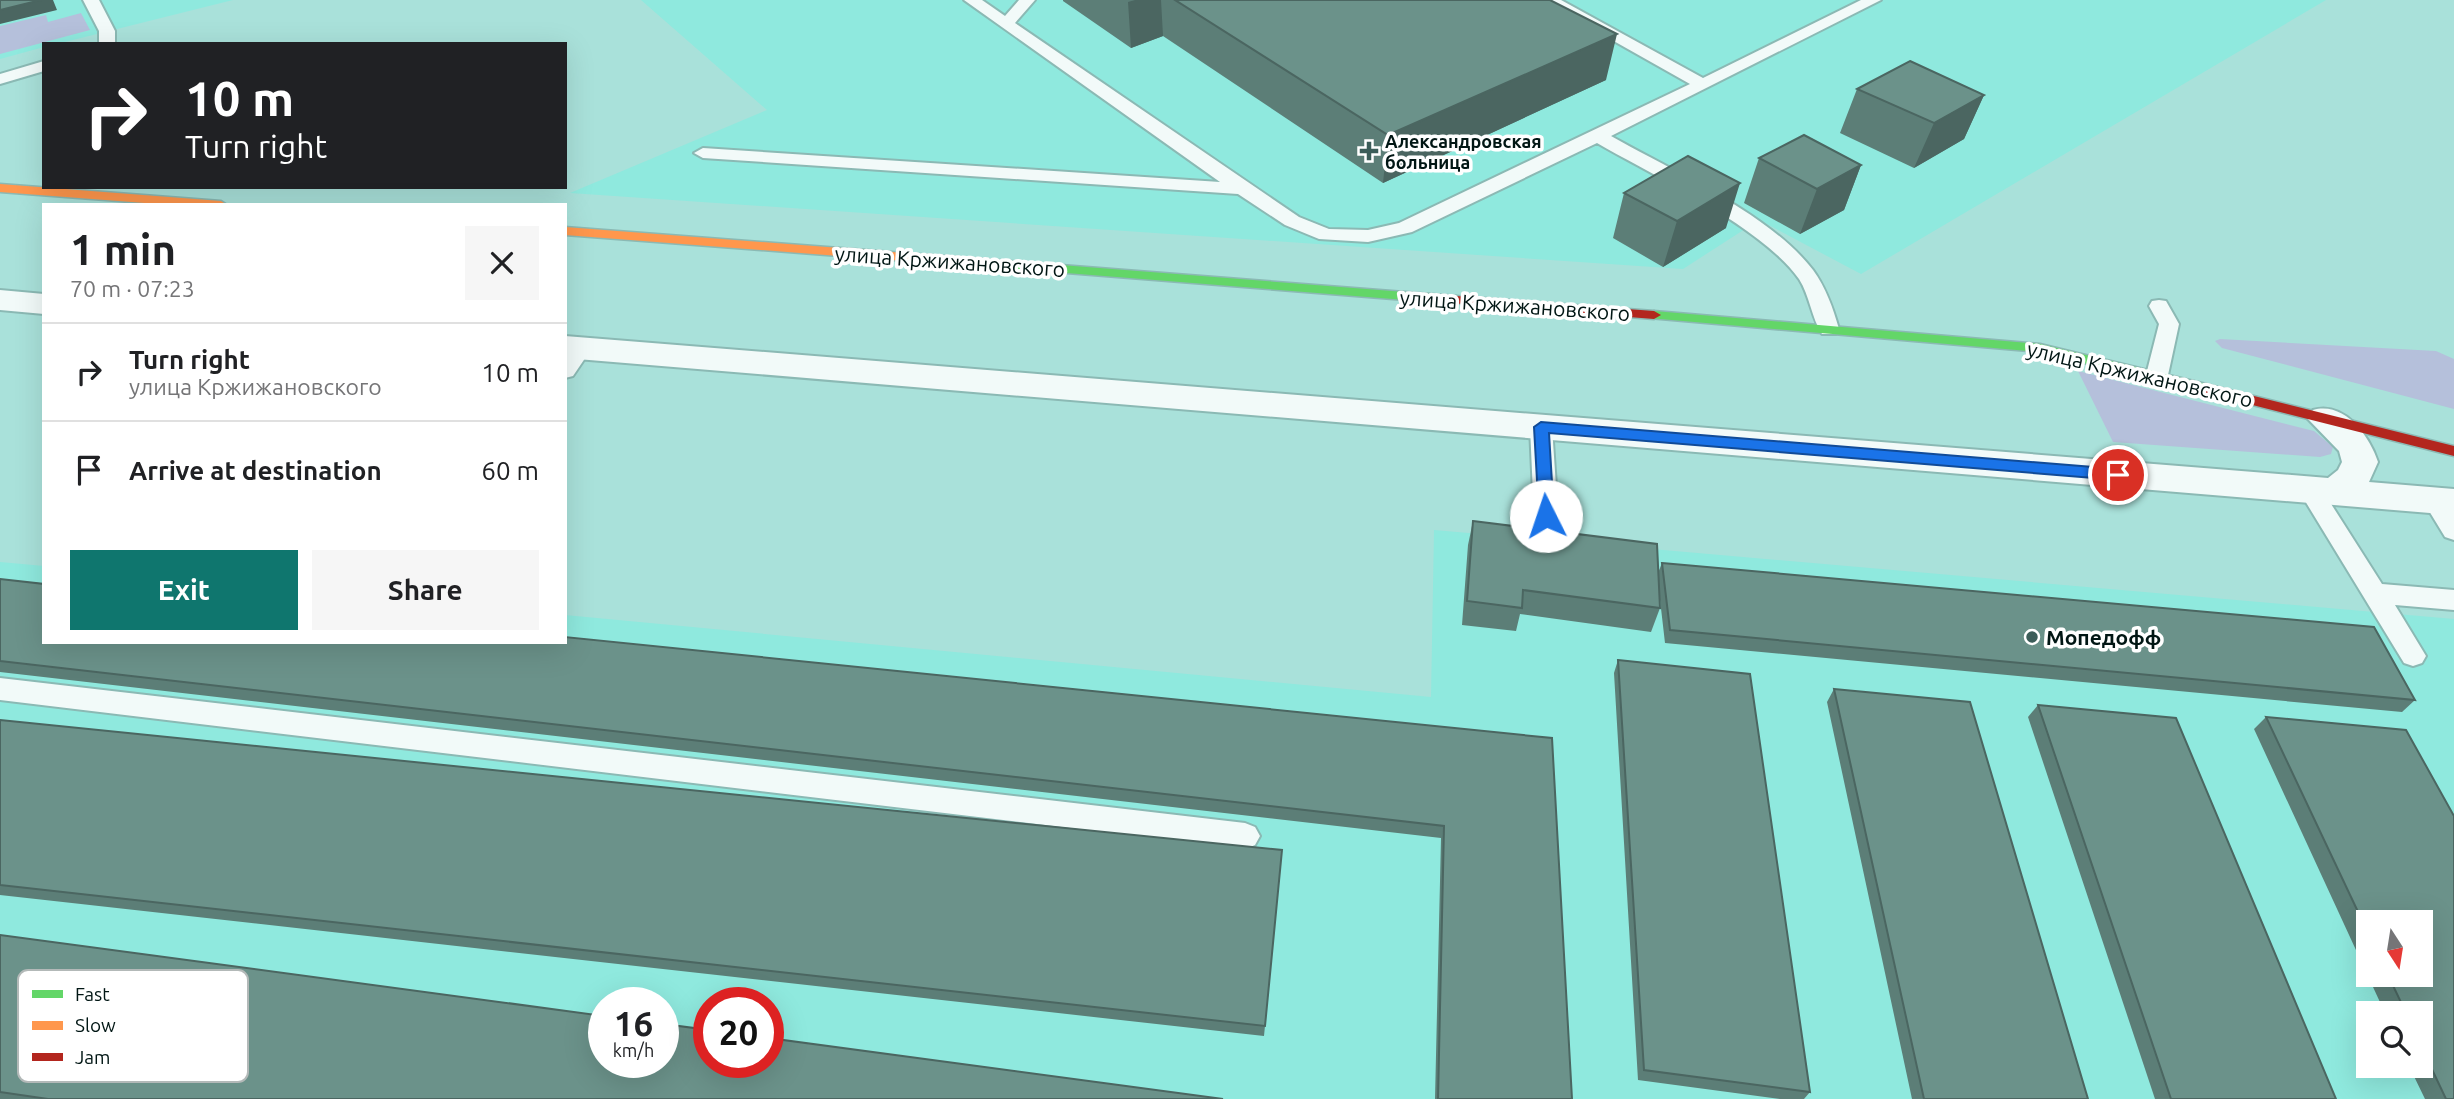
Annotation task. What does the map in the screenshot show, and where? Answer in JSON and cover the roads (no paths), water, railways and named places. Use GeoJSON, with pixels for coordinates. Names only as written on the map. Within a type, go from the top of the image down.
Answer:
{"type":"FeatureCollection","features":[{"type":"Feature","properties":{"kind":"street"},"geometry":{"type":"LineString","coordinates":[[0,188],[195,203]]}},
{"type":"Feature","properties":{"kind":"street","name":"улица Кржижановского"},"geometry":{"type":"LineString","coordinates":[[567,231],[1829,329],[2040,348],[2454,451]]}},
{"type":"Feature","properties":{"kind":"street"},"geometry":{"type":"LineString","coordinates":[[0,300],[42,304]]}},
{"type":"Feature","properties":{"kind":"street"},"geometry":{"type":"LineString","coordinates":[[571,355],[1541,427],[2445,501]]}},
{"type":"Feature","properties":{"kind":"street"},"geometry":{"type":"LineString","coordinates":[[2323,492],[2353,478],[2360,462],[2355,446],[2325,418]]}},
{"type":"Feature","properties":{"kind":"lane"},"geometry":{"type":"LineString","coordinates":[[91,0],[107,31],[107,42]]}},
{"type":"Feature","properties":{"kind":"lane"},"geometry":{"type":"LineString","coordinates":[[972,0],[1292,221],[1326,235],[1368,236],[1405,228],[1704,85],[1873,0]]}},
{"type":"Feature","properties":{"kind":"lane"},"geometry":{"type":"LineString","coordinates":[[1006,24],[1027,0]]}},
{"type":"Feature","properties":{"kind":"lane"},"geometry":{"type":"LineString","coordinates":[[1549,0],[1704,85]]}},
{"type":"Feature","properties":{"kind":"lane"},"geometry":{"type":"LineString","coordinates":[[0,79],[42,67]]}},
{"type":"Feature","properties":{"kind":"lane"},"geometry":{"type":"LineString","coordinates":[[1598,136],[1750,225],[1802,271],[1820,297],[1829,329]]}},
{"type":"Feature","properties":{"kind":"lane"},"geometry":{"type":"LineString","coordinates":[[703,153],[1245,189]]}},
{"type":"Feature","properties":{"kind":"lane"},"geometry":{"type":"LineString","coordinates":[[2157,375],[2169,324],[2159,306]]}},
{"type":"Feature","properties":{"kind":"lane"},"geometry":{"type":"LineString","coordinates":[[1541,427],[1546,516]]}},
{"type":"Feature","properties":{"kind":"lane"},"geometry":{"type":"LineString","coordinates":[[2323,492],[2373,593],[2413,656]]}},
{"type":"Feature","properties":{"kind":"lane"},"geometry":{"type":"LineString","coordinates":[[2445,501],[2454,531]]}},
{"type":"Feature","properties":{"kind":"lane"},"geometry":{"type":"LineString","coordinates":[[2373,593],[2454,600]]}},
{"type":"Feature","properties":{"kind":"lane"},"geometry":{"type":"LineString","coordinates":[[0,689],[1245,836]]}},
{"type":"Feature","properties":{"kind":"place","name":"Александровская больница"},"geometry":{"type":"Point","coordinates":[1369,151]}},
{"type":"Feature","properties":{"kind":"place","name":"Мопедофф"},"geometry":{"type":"Point","coordinates":[2032,637]}}]}
